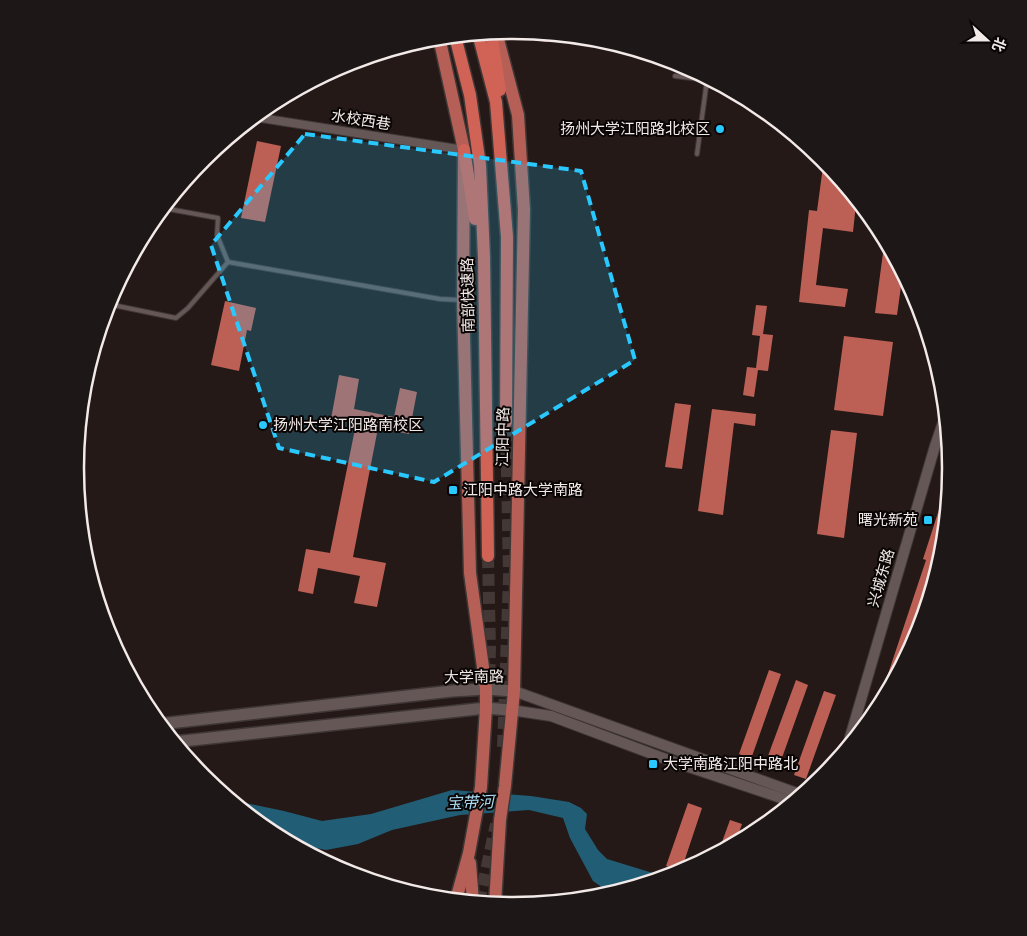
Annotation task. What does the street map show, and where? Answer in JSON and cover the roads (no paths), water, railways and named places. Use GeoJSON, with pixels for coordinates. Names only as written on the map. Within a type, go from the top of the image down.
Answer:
{"type":"FeatureCollection","features":[{"type":"Feature","properties":{"kind":"highway"},"geometry":{"type":"LineString","coordinates":[[480,40],[496,102],[507,237]]}},
{"type":"Feature","properties":{"kind":"highway"},"geometry":{"type":"LineString","coordinates":[[493,40],[510,192],[507,237],[506,422]]}},
{"type":"Feature","properties":{"kind":"highway","name":"南部快速路"},"geometry":{"type":"LineString","coordinates":[[457,42],[470,95],[480,165],[484,257],[488,556]]}},
{"type":"Feature","properties":{"kind":"highway"},"geometry":{"type":"LineString","coordinates":[[464,150],[475,213],[480,362],[486,402]]}},
{"type":"Feature","properties":{"kind":"main road","name":"江阳中路"},"geometry":{"type":"LineString","coordinates":[[495,896],[500,820],[514,691],[524,210],[518,115],[498,40]]}},
{"type":"Feature","properties":{"kind":"main road"},"geometry":{"type":"LineString","coordinates":[[441,45],[464,150],[464,300],[470,572],[486,689],[481,787],[469,853],[458,894]]}},
{"type":"Feature","properties":{"kind":"main road","name":"大学南路"},"geometry":{"type":"LineString","coordinates":[[169,723],[452,691],[486,689],[514,691]]}},
{"type":"Feature","properties":{"kind":"main road","name":"大学南路"},"geometry":{"type":"LineString","coordinates":[[183,741],[486,708],[512,710]]}},
{"type":"Feature","properties":{"kind":"main road"},"geometry":{"type":"LineString","coordinates":[[469,853],[472,895]]}},
{"type":"Feature","properties":{"kind":"street","name":"水校西巷"},"geometry":{"type":"LineString","coordinates":[[264,119],[464,150]]}},
{"type":"Feature","properties":{"kind":"street","name":"兴城东路"},"geometry":{"type":"LineString","coordinates":[[851,733],[941,429]]}},
{"type":"Feature","properties":{"kind":"street","name":"大学南路"},"geometry":{"type":"LineString","coordinates":[[514,691],[795,793]]}},
{"type":"Feature","properties":{"kind":"street","name":"大学南路"},"geometry":{"type":"LineString","coordinates":[[512,710],[551,716],[671,761],[787,800]]}},
{"type":"Feature","properties":{"kind":"lane"},"geometry":{"type":"LineString","coordinates":[[675,76],[692,78]]}},
{"type":"Feature","properties":{"kind":"lane"},"geometry":{"type":"LineString","coordinates":[[697,154],[706,85]]}},
{"type":"Feature","properties":{"kind":"lane"},"geometry":{"type":"LineString","coordinates":[[171,210],[218,218],[217,235],[228,262]]}},
{"type":"Feature","properties":{"kind":"lane"},"geometry":{"type":"LineString","coordinates":[[228,262],[440,299],[464,300]]}},
{"type":"Feature","properties":{"kind":"lane"},"geometry":{"type":"LineString","coordinates":[[116,306],[176,318],[188,308],[228,262]]}},
{"type":"Feature","properties":{"kind":"water","name":"宝带河"},"geometry":{"type":"Polygon","coordinates":[[[452,790],[531,796],[569,802],[581,808],[587,814],[585,829],[598,850],[607,859],[653,873],[625,883],[603,888],[593,881],[570,838],[563,818],[529,810],[460,815],[392,830],[358,844],[326,850],[313,847],[299,840],[244,803],[322,821],[371,814],[452,790]]]}},
{"type":"Feature","properties":{"kind":"tunnel"},"geometry":{"type":"LineString","coordinates":[[503,747],[509,576],[506,422]]}},
{"type":"Feature","properties":{"kind":"tunnel"},"geometry":{"type":"LineString","coordinates":[[488,556],[489,683]]}},
{"type":"Feature","properties":{"kind":"tunnel"},"geometry":{"type":"LineString","coordinates":[[481,896],[496,824]]}},
{"type":"Feature","properties":{"kind":"tunnel"},"geometry":{"type":"LineString","coordinates":[[464,894],[468,877]]}},
{"type":"Feature","properties":{"kind":"place","name":"扬州大学江阳路北校区"},"geometry":{"type":"Point","coordinates":[720,129]}},
{"type":"Feature","properties":{"kind":"place","name":"扬州大学江阳路南校区"},"geometry":{"type":"Point","coordinates":[263,425]}},
{"type":"Feature","properties":{"kind":"place","name":"江阳中路大学南路"},"geometry":{"type":"Point","coordinates":[453,490]}},
{"type":"Feature","properties":{"kind":"place","name":"曙光新苑"},"geometry":{"type":"Point","coordinates":[928,520]}},
{"type":"Feature","properties":{"kind":"place","name":"大学南路江阳中路北"},"geometry":{"type":"Point","coordinates":[653,764]}}]}
